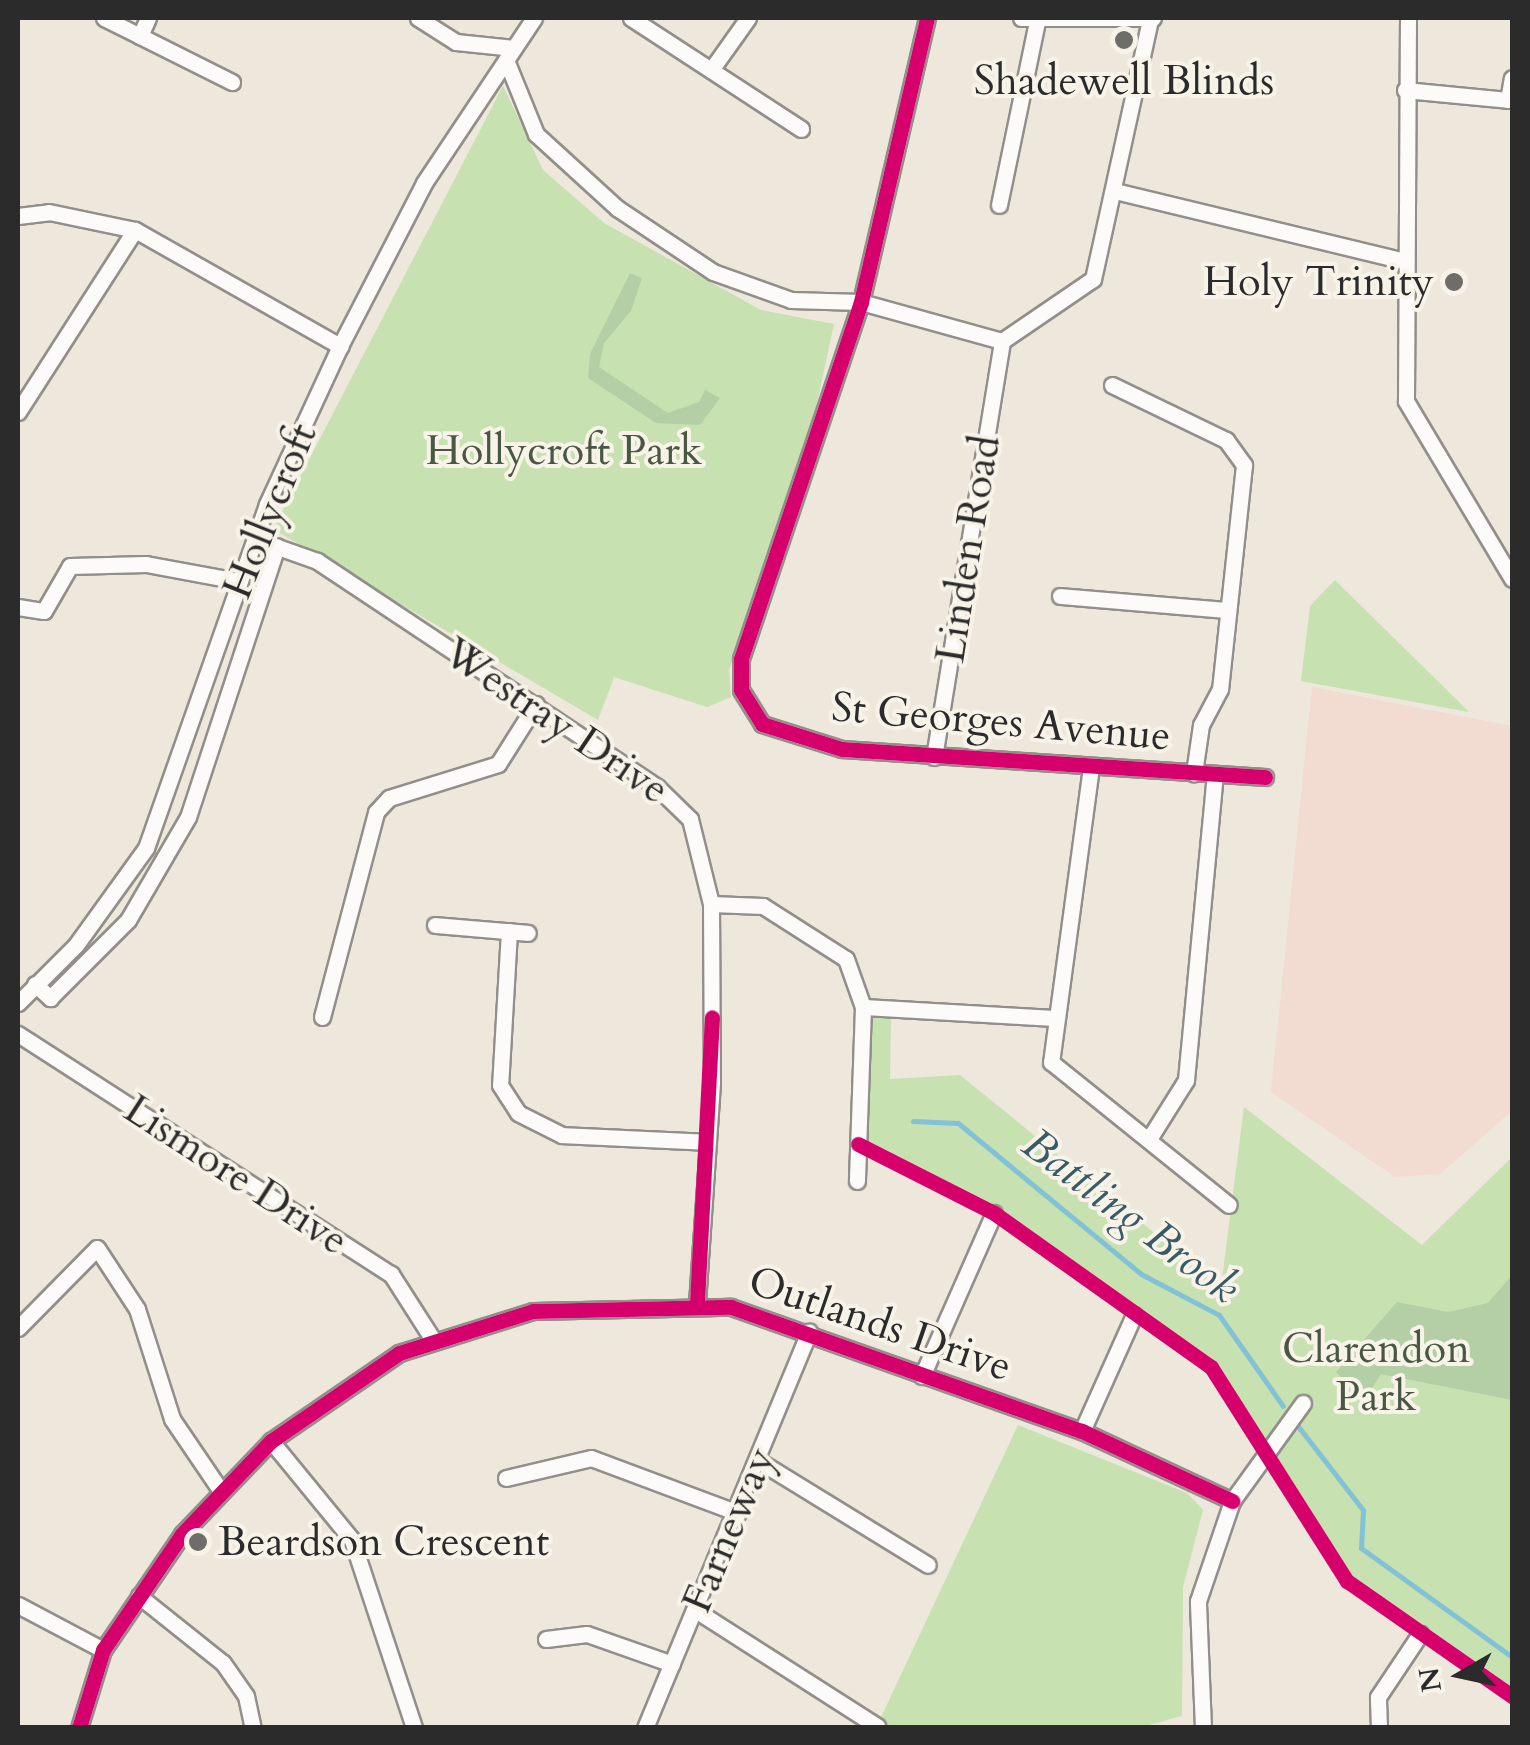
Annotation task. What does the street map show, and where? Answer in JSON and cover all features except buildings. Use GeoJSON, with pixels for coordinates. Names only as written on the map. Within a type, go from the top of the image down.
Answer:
{"type":"FeatureCollection","features":[{"type":"Feature","properties":{"kind":"street"},"geometry":{"type":"LineString","coordinates":[[104,18],[232,82]]}},
{"type":"Feature","properties":{"kind":"street"},"geometry":{"type":"LineString","coordinates":[[140,36],[148,18]]}},
{"type":"Feature","properties":{"kind":"street"},"geometry":{"type":"LineString","coordinates":[[418,18],[456,42],[510,54],[536,134],[617,208],[713,272],[791,300],[861,302],[1002,342],[1093,280],[1151,18],[1029,19],[999,205]]}},
{"type":"Feature","properties":{"kind":"street","name":"Hollycroft"},"geometry":{"type":"LineString","coordinates":[[18,1003],[76,945],[146,848],[238,582],[340,346],[424,183],[534,18]]}},
{"type":"Feature","properties":{"kind":"street"},"geometry":{"type":"LineString","coordinates":[[631,18],[801,129]]}},
{"type":"Feature","properties":{"kind":"street"},"geometry":{"type":"LineString","coordinates":[[711,70],[748,18]]}},
{"type":"Feature","properties":{"kind":"street","name":"St Georges Avenue"},"geometry":{"type":"LineString","coordinates":[[927,18],[861,302],[741,659],[741,690],[762,724],[797,740],[934,757],[1266,777]]}},
{"type":"Feature","properties":{"kind":"street"},"geometry":{"type":"LineString","coordinates":[[1408,18],[1400,260],[1406,402],[1512,579]]}},
{"type":"Feature","properties":{"kind":"street"},"geometry":{"type":"LineString","coordinates":[[1405,90],[1508,100],[1512,78]]}},
{"type":"Feature","properties":{"kind":"street"},"geometry":{"type":"LineString","coordinates":[[1115,191],[1400,260]]}},
{"type":"Feature","properties":{"kind":"street"},"geometry":{"type":"LineString","coordinates":[[18,216],[49,212],[135,230],[340,346]]}},
{"type":"Feature","properties":{"kind":"street"},"geometry":{"type":"LineString","coordinates":[[18,412],[135,230]]}},
{"type":"Feature","properties":{"kind":"street","name":"Linden Road"},"geometry":{"type":"LineString","coordinates":[[934,757],[1002,342]]}},
{"type":"Feature","properties":{"kind":"street"},"geometry":{"type":"LineString","coordinates":[[1112,384],[1239,449],[1220,689],[1201,725],[1194,773]]}},
{"type":"Feature","properties":{"kind":"street","name":"Westray Drive"},"geometry":{"type":"LineString","coordinates":[[255,539],[317,562],[536,704],[681,806],[701,842],[711,904],[708,1142],[696,1302]]}},
{"type":"Feature","properties":{"kind":"street"},"geometry":{"type":"LineString","coordinates":[[35,984],[50,998],[128,920],[188,817],[277,546]]}},
{"type":"Feature","properties":{"kind":"street"},"geometry":{"type":"LineString","coordinates":[[18,607],[44,611],[70,566],[146,564],[238,582]]}},
{"type":"Feature","properties":{"kind":"street"},"geometry":{"type":"LineString","coordinates":[[1060,596],[1227,610]]}},
{"type":"Feature","properties":{"kind":"street"},"geometry":{"type":"LineString","coordinates":[[322,1017],[376,812],[388,798],[498,764],[536,704]]}},
{"type":"Feature","properties":{"kind":"street"},"geometry":{"type":"LineString","coordinates":[[1091,767],[1051,1018],[1051,1062],[1229,1206]]}},
{"type":"Feature","properties":{"kind":"street"},"geometry":{"type":"LineString","coordinates":[[1148,1138],[1186,1080],[1215,775]]}},
{"type":"Feature","properties":{"kind":"street"},"geometry":{"type":"LineString","coordinates":[[711,904],[763,906],[800,922],[846,959],[863,1007],[858,1181]]}},
{"type":"Feature","properties":{"kind":"street"},"geometry":{"type":"LineString","coordinates":[[435,925],[528,933]]}},
{"type":"Feature","properties":{"kind":"street"},"geometry":{"type":"LineString","coordinates":[[510,930],[500,1085],[518,1113],[562,1135],[708,1142]]}},
{"type":"Feature","properties":{"kind":"street"},"geometry":{"type":"LineString","coordinates":[[863,1007],[1051,1018]]}},
{"type":"Feature","properties":{"kind":"street","name":"Lismore Drive"},"geometry":{"type":"LineString","coordinates":[[18,1034],[391,1274],[432,1338]]}},
{"type":"Feature","properties":{"kind":"street"},"geometry":{"type":"LineString","coordinates":[[922,1376],[994,1213]]}},
{"type":"Feature","properties":{"kind":"street"},"geometry":{"type":"LineString","coordinates":[[18,1328],[97,1248],[138,1310],[172,1419],[220,1491]]}},
{"type":"Feature","properties":{"kind":"street","name":"Outlands Drive"},"geometry":{"type":"LineString","coordinates":[[78,1728],[103,1650],[139,1596],[220,1491],[271,1441],[432,1338],[533,1311],[696,1302],[810,1332],[922,1376],[1082,1431],[1232,1501]]}},
{"type":"Feature","properties":{"kind":"street"},"geometry":{"type":"LineString","coordinates":[[1082,1431],[1134,1315]]}},
{"type":"Feature","properties":{"kind":"street","name":"Farneway"},"geometry":{"type":"LineString","coordinates":[[645,1728],[738,1513],[810,1332]]}},
{"type":"Feature","properties":{"kind":"street"},"geometry":{"type":"LineString","coordinates":[[1203,1728],[1198,1602],[1232,1501],[1303,1403]]}},
{"type":"Feature","properties":{"kind":"street"},"geometry":{"type":"LineString","coordinates":[[271,1441],[352,1540],[414,1728]]}},
{"type":"Feature","properties":{"kind":"street"},"geometry":{"type":"LineString","coordinates":[[506,1478],[591,1458],[738,1513]]}},
{"type":"Feature","properties":{"kind":"street"},"geometry":{"type":"LineString","coordinates":[[759,1460],[928,1565]]}},
{"type":"Feature","properties":{"kind":"street"},"geometry":{"type":"LineString","coordinates":[[139,1596],[223,1663],[246,1696],[253,1728]]}},
{"type":"Feature","properties":{"kind":"street"},"geometry":{"type":"LineString","coordinates":[[18,1605],[103,1650]]}},
{"type":"Feature","properties":{"kind":"street"},"geometry":{"type":"LineString","coordinates":[[697,1611],[876,1726]]}},
{"type":"Feature","properties":{"kind":"street"},"geometry":{"type":"LineString","coordinates":[[546,1639],[587,1634],[672,1664]]}},
{"type":"Feature","properties":{"kind":"street"},"geometry":{"type":"LineString","coordinates":[[1380,1728],[1378,1698],[1420,1634]]}},
{"type":"Feature","properties":{"kind":"shaded area"},"geometry":{"type":"Polygon","coordinates":[[[1312,687],[1512,726],[1512,1111],[1440,1174],[1395,1177],[1271,1092],[1312,687]]]}},
{"type":"Feature","properties":{"kind":"green space","name":"Hollycroft Park"},"geometry":{"type":"Polygon","coordinates":[[[503,86],[543,170],[604,223],[761,310],[834,324],[810,435],[729,670],[731,697],[707,707],[614,677],[598,720],[273,529],[503,86]]]}},
{"type":"Feature","properties":{"kind":"green space"},"geometry":{"type":"Polygon","coordinates":[[[630,273],[642,278],[631,311],[604,343],[599,367],[668,413],[699,402],[705,390],[720,398],[700,425],[656,423],[588,378],[590,354],[630,273]]]}},
{"type":"Feature","properties":{"kind":"green space"},"geometry":{"type":"Polygon","coordinates":[[[1335,580],[1469,712],[1301,681],[1310,606],[1335,580]]]}},
{"type":"Feature","properties":{"kind":"green space","name":"Clarendon Park"},"geometry":{"type":"Polygon","coordinates":[[[872,1017],[891,1018],[890,1079],[960,1075],[1221,1287],[1244,1107],[1422,1245],[1512,1157],[1512,1693],[1330,1559],[1215,1369],[986,1207],[864,1141],[872,1017]]]}},
{"type":"Feature","properties":{"kind":"green space"},"geometry":{"type":"Polygon","coordinates":[[[1512,1275],[1512,1400],[1381,1374],[1364,1401],[1336,1372],[1397,1302],[1448,1312],[1488,1303],[1512,1275]]]}},
{"type":"Feature","properties":{"kind":"green space"},"geometry":{"type":"Polygon","coordinates":[[[1018,1425],[1187,1493],[1203,1510],[1183,1587],[1182,1716],[1138,1728],[876,1728],[1018,1425]]]}},
{"type":"Feature","properties":{"kind":"waterway","name":"Battling Brook"},"geometry":{"type":"LineString","coordinates":[[913,1121],[958,1123],[1141,1274],[1219,1315],[1283,1406]]}},
{"type":"Feature","properties":{"kind":"waterway","name":"Battling Brook"},"geometry":{"type":"LineString","coordinates":[[1294,1421],[1363,1510],[1361,1548],[1512,1657]]}},
{"type":"Feature","properties":{"kind":"cycle path"},"geometry":{"type":"LineString","coordinates":[[927,18],[861,302],[741,659],[741,690],[762,724],[842,749],[1265,777]]}},
{"type":"Feature","properties":{"kind":"cycle path"},"geometry":{"type":"LineString","coordinates":[[697,1303],[712,1017]]}},
{"type":"Feature","properties":{"kind":"cycle path"},"geometry":{"type":"LineString","coordinates":[[858,1144],[994,1213],[1211,1367],[1347,1581],[1512,1696]]}},
{"type":"Feature","properties":{"kind":"cycle path"},"geometry":{"type":"LineString","coordinates":[[79,1728],[103,1650],[182,1534],[271,1441],[399,1353],[533,1311],[731,1307],[1082,1431],[1232,1501]]}},
{"type":"Feature","properties":{"kind":"place","name":"Shadewell Blinds"},"geometry":{"type":"Point","coordinates":[1124,40]}},
{"type":"Feature","properties":{"kind":"place","name":"Holy Trinity"},"geometry":{"type":"Point","coordinates":[1454,282]}},
{"type":"Feature","properties":{"kind":"place","name":"Beardson Crescent"},"geometry":{"type":"Point","coordinates":[198,1542]}}]}
